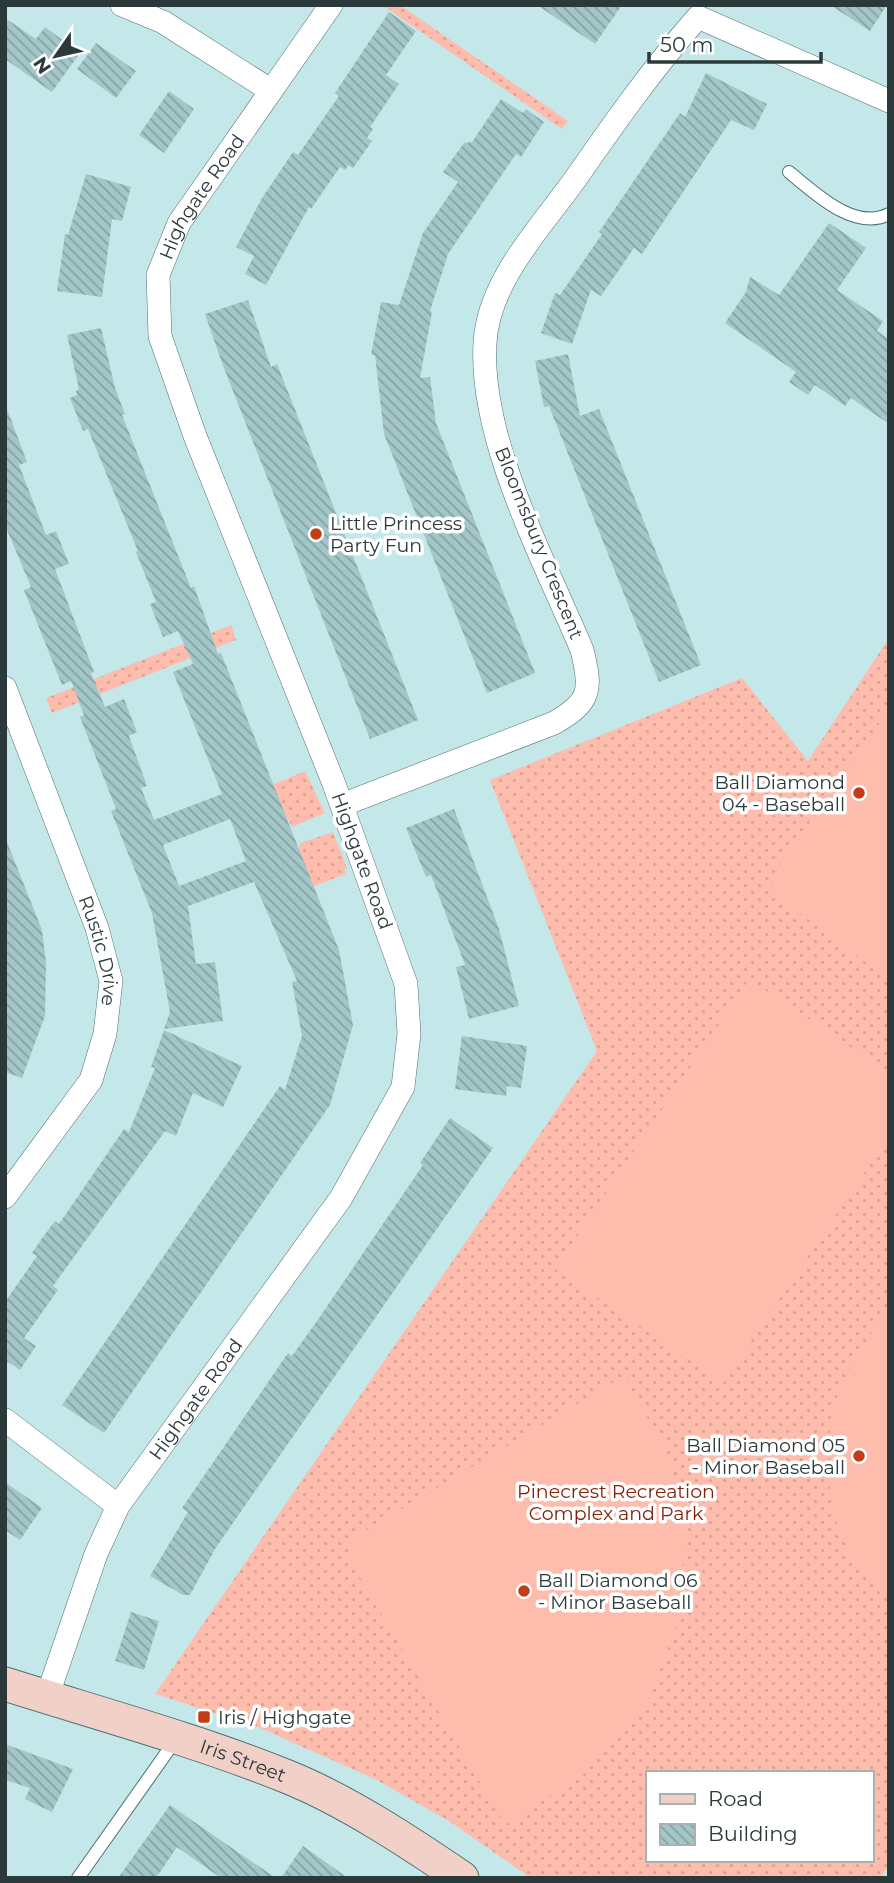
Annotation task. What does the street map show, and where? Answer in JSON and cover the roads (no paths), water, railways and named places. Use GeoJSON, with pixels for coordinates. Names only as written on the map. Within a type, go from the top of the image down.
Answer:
{"type":"FeatureCollection","features":[{"type":"Feature","properties":{"kind":"street"},"geometry":{"type":"LineString","coordinates":[[122,5],[163,22],[270,90]]}},
{"type":"Feature","properties":{"kind":"street","name":"Highgate Road"},"geometry":{"type":"LineString","coordinates":[[47,1698],[96,1554],[118,1506],[341,1198],[403,1087],[409,1034],[406,984],[342,805],[195,436],[160,336],[158,275],[178,223],[331,5]]}},
{"type":"Feature","properties":{"kind":"street","name":"Bloomsbury Crescent"},"geometry":{"type":"LineString","coordinates":[[342,805],[554,723],[573,712],[587,695],[588,673],[582,650],[498,450],[488,390],[485,342],[497,296],[520,257],[659,60],[698,17],[889,101]]}},
{"type":"Feature","properties":{"kind":"street","name":"Rustic Drive"},"geometry":{"type":"LineString","coordinates":[[5,688],[11,721],[97,928],[111,981],[105,1034],[91,1080],[5,1197]]}},
{"type":"Feature","properties":{"kind":"street"},"geometry":{"type":"LineString","coordinates":[[5,1420],[118,1506]]}},
{"type":"Feature","properties":{"kind":"street","name":"Iris Street"},"geometry":{"type":"LineString","coordinates":[[5,1684],[177,1737],[290,1777],[403,1838],[462,1878]]}},
{"type":"Feature","properties":{"kind":"lane"},"geometry":{"type":"LineString","coordinates":[[789,172],[836,208],[863,217],[880,219],[889,214]]}},
{"type":"Feature","properties":{"kind":"lane"},"geometry":{"type":"LineString","coordinates":[[78,1878],[177,1737]]}},
{"type":"Feature","properties":{"kind":"place","name":"Little Princess Party Fun"},"geometry":{"type":"Point","coordinates":[316,534]}},
{"type":"Feature","properties":{"kind":"place","name":"Ball Diamond 04 - Baseball"},"geometry":{"type":"Point","coordinates":[859,793]}},
{"type":"Feature","properties":{"kind":"place","name":"Ball Diamond 05 - Minor Baseball"},"geometry":{"type":"Point","coordinates":[859,1456]}},
{"type":"Feature","properties":{"kind":"place","name":"Ball Diamond 06 - Minor Baseball"},"geometry":{"type":"Point","coordinates":[524,1591]}},
{"type":"Feature","properties":{"kind":"place","name":"Iris / Highgate"},"geometry":{"type":"Point","coordinates":[204,1717]}},
{"type":"Feature","properties":{"kind":"park label","name":"Pinecrest Recreation Complex and Park"},"geometry":{"type":"Point","coordinates":[616,1502]}}]}
